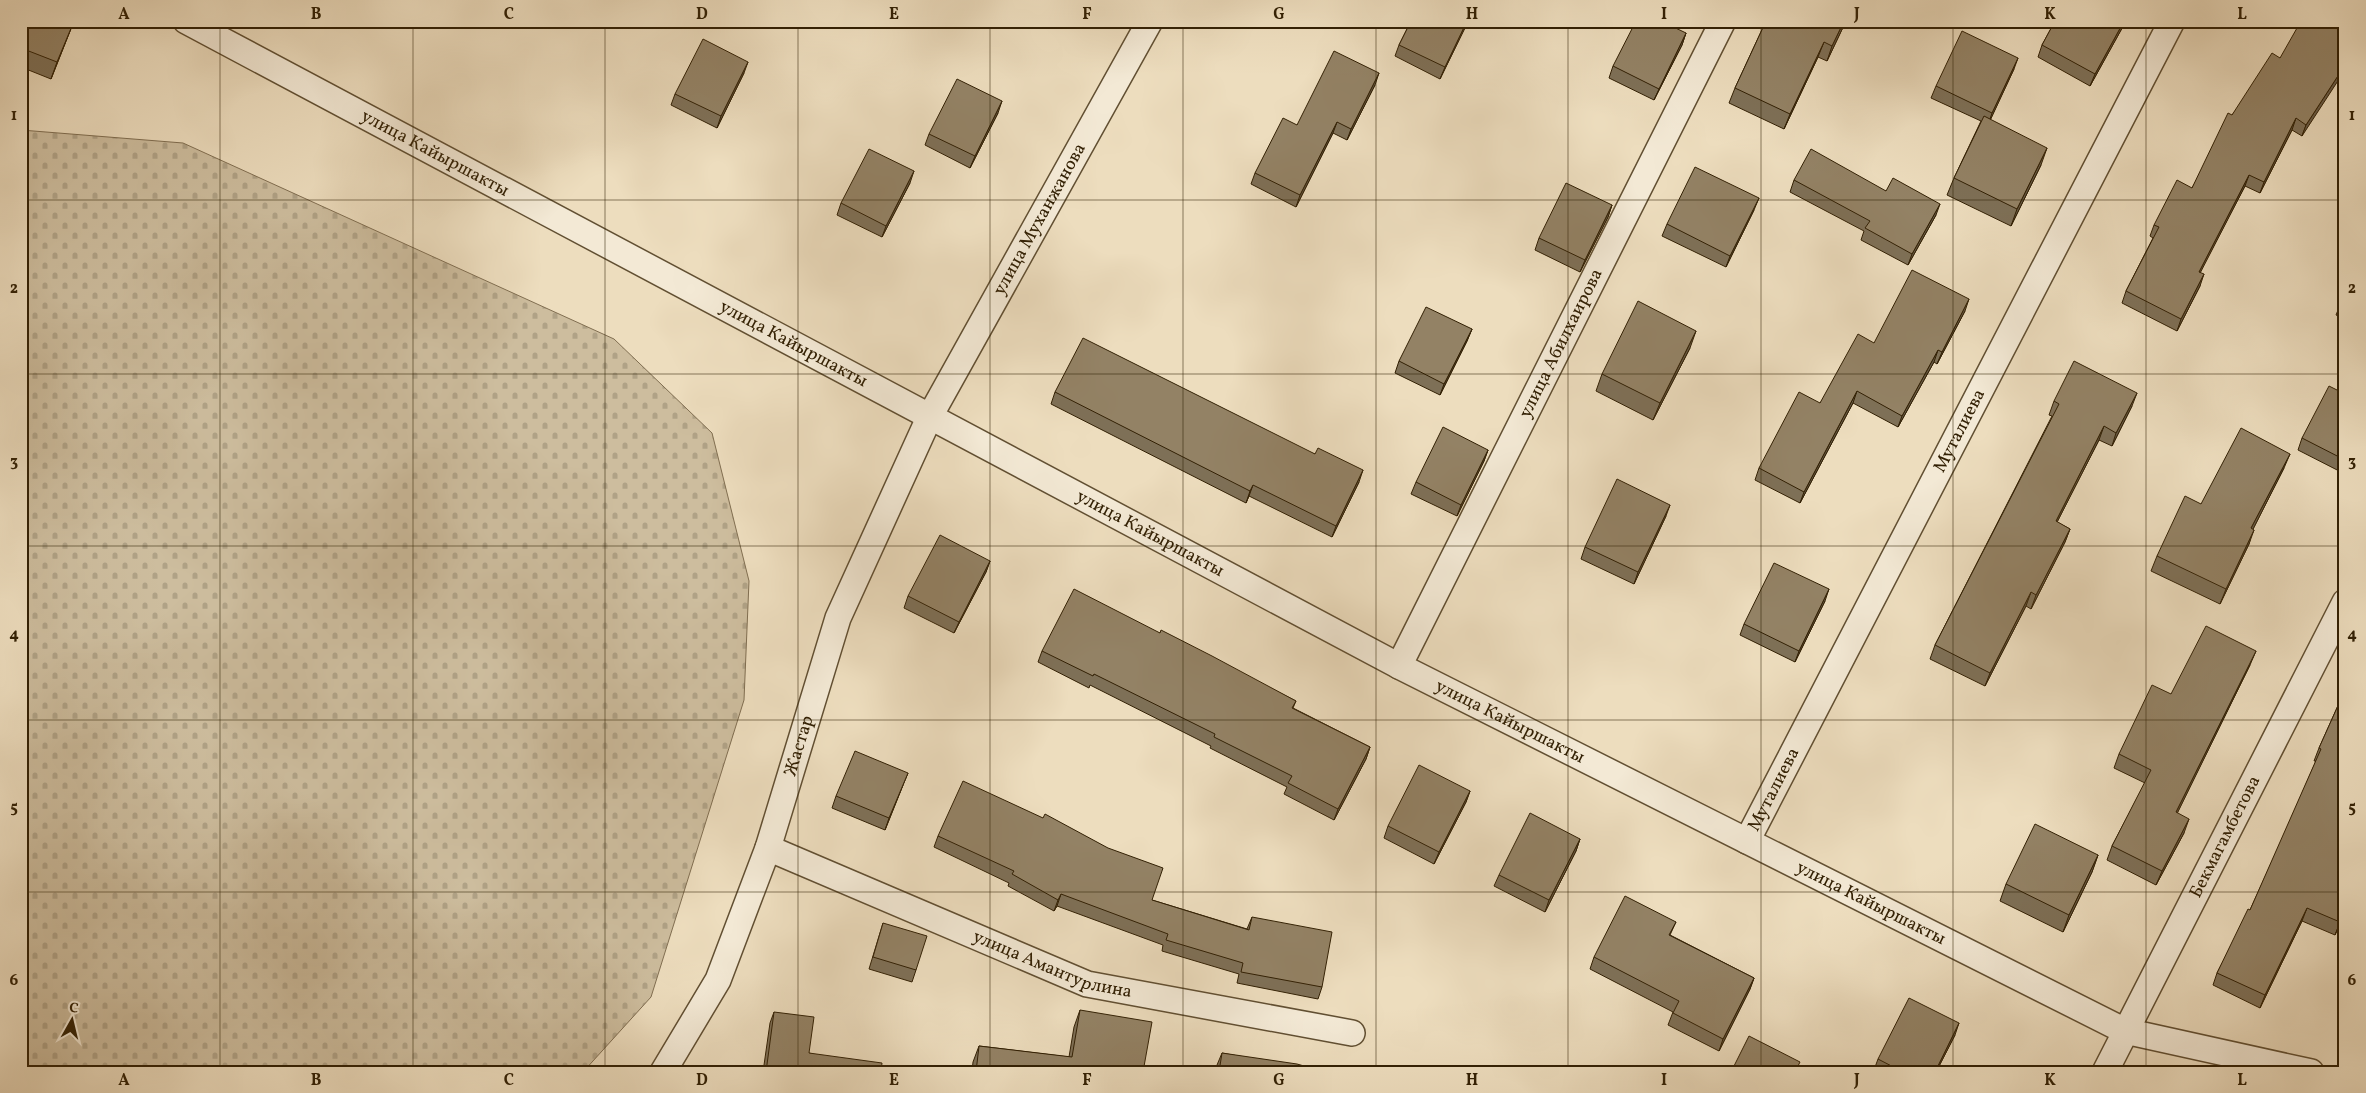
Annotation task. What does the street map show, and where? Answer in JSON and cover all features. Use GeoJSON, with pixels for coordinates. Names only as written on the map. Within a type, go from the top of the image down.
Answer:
{"type":"FeatureCollection","features":[{"type":"Feature","properties":{"kind":"street","name":"улица Кайыршакты"},"geometry":{"type":"LineString","coordinates":[[186,21],[929,418],[1399,666],[2125,1031],[2311,1072]]}},
{"type":"Feature","properties":{"kind":"street","name":"улица Муханжанова"},"geometry":{"type":"LineString","coordinates":[[929,418],[1150,21]]}},
{"type":"Feature","properties":{"kind":"street","name":"улица Абилхаирова"},"geometry":{"type":"LineString","coordinates":[[1399,666],[1723,21]]}},
{"type":"Feature","properties":{"kind":"street","name":"Муталиева"},"geometry":{"type":"LineString","coordinates":[[1748,841],[2172,21]]}},
{"type":"Feature","properties":{"kind":"street","name":"Жастар"},"geometry":{"type":"LineString","coordinates":[[664,1072],[718,980],[768,848],[838,618],[929,418]]}},
{"type":"Feature","properties":{"kind":"street","name":"Бекмагамбетова"},"geometry":{"type":"LineString","coordinates":[[2105,1072],[2345,602]]}},
{"type":"Feature","properties":{"kind":"street","name":"улица Амантурлина"},"geometry":{"type":"LineString","coordinates":[[768,848],[1087,984],[1352,1032]]}},
{"type":"Feature","properties":{"kind":"green space"},"geometry":{"type":"Polygon","coordinates":[[[21,130],[183,143],[614,339],[712,433],[749,581],[744,700],[651,997],[583,1072],[21,1072],[21,130]]]}},
{"type":"Feature","properties":{"kind":"building"},"geometry":{"type":"Polygon","coordinates":[[[21,21],[74,21],[57,62],[21,48],[21,21]]]}},
{"type":"Feature","properties":{"kind":"building"},"geometry":{"type":"Polygon","coordinates":[[[1411,21],[1467,21],[1445,67],[1399,45],[1411,21]]]}},
{"type":"Feature","properties":{"kind":"building"},"geometry":{"type":"Polygon","coordinates":[[[1636,21],[1661,21],[1686,33],[1659,89],[1613,66],[1636,21]]]}},
{"type":"Feature","properties":{"kind":"building"},"geometry":{"type":"Polygon","coordinates":[[[1766,21],[1844,21],[1832,46],[1824,42],[1790,114],[1735,88],[1766,21]]]}},
{"type":"Feature","properties":{"kind":"building"},"geometry":{"type":"Polygon","coordinates":[[[2055,21],[2124,21],[2095,74],[2042,45],[2055,21]]]}},
{"type":"Feature","properties":{"kind":"building"},"geometry":{"type":"Polygon","coordinates":[[[2301,21],[2345,21],[2345,65],[2306,125],[2296,118],[2264,182],[2249,175],[2199,272],[2204,274],[2181,319],[2126,291],[2159,227],[2154,225],[2177,180],[2192,188],[2228,113],[2232,115],[2272,53],[2280,58],[2301,21]]]}},
{"type":"Feature","properties":{"kind":"building"},"geometry":{"type":"Polygon","coordinates":[[[1962,31],[2018,58],[1992,113],[1936,86],[1962,31]]]}},
{"type":"Feature","properties":{"kind":"building"},"geometry":{"type":"Polygon","coordinates":[[[703,39],[748,62],[721,116],[675,94],[703,39]]]}},
{"type":"Feature","properties":{"kind":"building"},"geometry":{"type":"Polygon","coordinates":[[[1334,51],[1379,73],[1351,129],[1337,122],[1300,195],[1255,173],[1283,118],[1297,125],[1334,51]]]}},
{"type":"Feature","properties":{"kind":"building"},"geometry":{"type":"Polygon","coordinates":[[[957,79],[1002,101],[975,156],[929,134],[957,79]]]}},
{"type":"Feature","properties":{"kind":"building"},"geometry":{"type":"Polygon","coordinates":[[[1984,116],[2047,148],[2017,209],[1954,178],[1984,116]]]}},
{"type":"Feature","properties":{"kind":"building"},"geometry":{"type":"Polygon","coordinates":[[[869,149],[914,171],[886,226],[841,203],[869,149]]]}},
{"type":"Feature","properties":{"kind":"building"},"geometry":{"type":"Polygon","coordinates":[[[1811,149],[1886,191],[1893,178],[1940,204],[1912,254],[1865,228],[1870,221],[1794,180],[1811,149]]]}},
{"type":"Feature","properties":{"kind":"building"},"geometry":{"type":"Polygon","coordinates":[[[1695,167],[1759,198],[1730,256],[1667,224],[1695,167]]]}},
{"type":"Feature","properties":{"kind":"building"},"geometry":{"type":"Polygon","coordinates":[[[1566,183],[1612,205],[1585,260],[1539,238],[1566,183]]]}},
{"type":"Feature","properties":{"kind":"building"},"geometry":{"type":"Polygon","coordinates":[[[1912,270],[1969,299],[1942,352],[1938,350],[1902,416],[1857,391],[1804,492],[1759,468],[1799,392],[1820,403],[1858,334],[1874,343],[1912,270]]]}},
{"type":"Feature","properties":{"kind":"building"},"geometry":{"type":"Polygon","coordinates":[[[2345,293],[2345,306],[2340,303],[2345,293]]]}},
{"type":"Feature","properties":{"kind":"building"},"geometry":{"type":"Polygon","coordinates":[[[1638,301],[1696,331],[1660,403],[1602,374],[1638,301]]]}},
{"type":"Feature","properties":{"kind":"building"},"geometry":{"type":"Polygon","coordinates":[[[1426,307],[1472,329],[1444,384],[1399,361],[1426,307]]]}},
{"type":"Feature","properties":{"kind":"building"},"geometry":{"type":"Polygon","coordinates":[[[1083,338],[1315,454],[1318,448],[1363,470],[1336,526],[1253,485],[1250,491],[1055,392],[1083,338]]]}},
{"type":"Feature","properties":{"kind":"building"},"geometry":{"type":"Polygon","coordinates":[[[2074,361],[2137,393],[2116,433],[2104,426],[2056,521],[2070,529],[2036,595],[2031,592],[1990,673],[1935,645],[2059,404],[2054,401],[2074,361]]]}},
{"type":"Feature","properties":{"kind":"building"},"geometry":{"type":"Polygon","coordinates":[[[2329,386],[2345,394],[2345,460],[2302,438],[2329,386]]]}},
{"type":"Feature","properties":{"kind":"building"},"geometry":{"type":"Polygon","coordinates":[[[1443,427],[1488,450],[1461,505],[1416,482],[1443,427]]]}},
{"type":"Feature","properties":{"kind":"building"},"geometry":{"type":"Polygon","coordinates":[[[2241,428],[2290,454],[2251,528],[2254,530],[2226,589],[2157,556],[2185,496],[2201,504],[2241,428]]]}},
{"type":"Feature","properties":{"kind":"building"},"geometry":{"type":"Polygon","coordinates":[[[1617,479],[1670,505],[1638,572],[1585,547],[1617,479]]]}},
{"type":"Feature","properties":{"kind":"building"},"geometry":{"type":"Polygon","coordinates":[[[940,535],[990,561],[959,622],[908,596],[940,535]]]}},
{"type":"Feature","properties":{"kind":"building"},"geometry":{"type":"Polygon","coordinates":[[[1774,563],[1829,589],[1799,651],[1744,624],[1774,563]]]}},
{"type":"Feature","properties":{"kind":"building"},"geometry":{"type":"Polygon","coordinates":[[[1074,589],[1160,633],[1161,630],[1212,656],[1296,701],[1292,708],[1370,747],[1338,809],[1288,783],[1292,776],[1214,737],[1215,734],[1094,674],[1093,676],[1042,651],[1074,589]]]}},
{"type":"Feature","properties":{"kind":"building"},"geometry":{"type":"Polygon","coordinates":[[[2206,626],[2256,651],[2176,812],[2189,819],[2162,871],[2112,846],[2151,770],[2119,754],[2152,685],[2171,694],[2206,626]]]}},
{"type":"Feature","properties":{"kind":"building"},"geometry":{"type":"Polygon","coordinates":[[[2345,690],[2345,849],[2341,859],[2345,860],[2345,910],[2340,922],[2307,908],[2265,995],[2217,973],[2248,909],[2250,910],[2345,690]]]}},
{"type":"Feature","properties":{"kind":"building"},"geometry":{"type":"Polygon","coordinates":[[[855,751],[908,773],[889,818],[836,796],[855,751]]]}},
{"type":"Feature","properties":{"kind":"building"},"geometry":{"type":"Polygon","coordinates":[[[1419,765],[1470,791],[1439,852],[1388,826],[1419,765]]]}},
{"type":"Feature","properties":{"kind":"building"},"geometry":{"type":"Polygon","coordinates":[[[963,781],[1043,818],[1045,814],[1108,848],[1163,868],[1152,900],[1249,930],[1252,917],[1332,932],[1322,987],[1241,972],[1243,963],[1166,940],[1168,934],[1061,894],[1058,900],[1012,874],[1014,871],[938,836],[963,781]]]}},
{"type":"Feature","properties":{"kind":"building"},"geometry":{"type":"Polygon","coordinates":[[[1530,813],[1580,839],[1549,900],[1499,875],[1530,813]]]}},
{"type":"Feature","properties":{"kind":"building"},"geometry":{"type":"Polygon","coordinates":[[[2035,824],[2098,855],[2069,915],[2006,884],[2035,824]]]}},
{"type":"Feature","properties":{"kind":"building"},"geometry":{"type":"Polygon","coordinates":[[[1625,896],[1676,922],[1669,935],[1754,978],[1723,1039],[1673,1013],[1679,1001],[1594,957],[1625,896]]]}},
{"type":"Feature","properties":{"kind":"building"},"geometry":{"type":"Polygon","coordinates":[[[883,923],[927,936],[916,970],[873,957],[883,923]]]}},
{"type":"Feature","properties":{"kind":"building"},"geometry":{"type":"Polygon","coordinates":[[[1909,998],[1959,1023],[1935,1072],[1903,1072],[1878,1059],[1909,998]]]}},
{"type":"Feature","properties":{"kind":"building"},"geometry":{"type":"Polygon","coordinates":[[[1080,1010],[1152,1022],[1143,1072],[976,1072],[979,1046],[1072,1057],[1080,1010]]]}},
{"type":"Feature","properties":{"kind":"building"},"geometry":{"type":"Polygon","coordinates":[[[774,1012],[814,1017],[809,1053],[882,1063],[881,1072],[766,1072],[774,1012]]]}},
{"type":"Feature","properties":{"kind":"building"},"geometry":{"type":"Polygon","coordinates":[[[1749,1036],[1800,1062],[1795,1072],[1731,1072],[1749,1036]]]}},
{"type":"Feature","properties":{"kind":"building"},"geometry":{"type":"Polygon","coordinates":[[[1222,1053],[1297,1064],[1325,1072],[1219,1072],[1222,1053]]]}}]}
